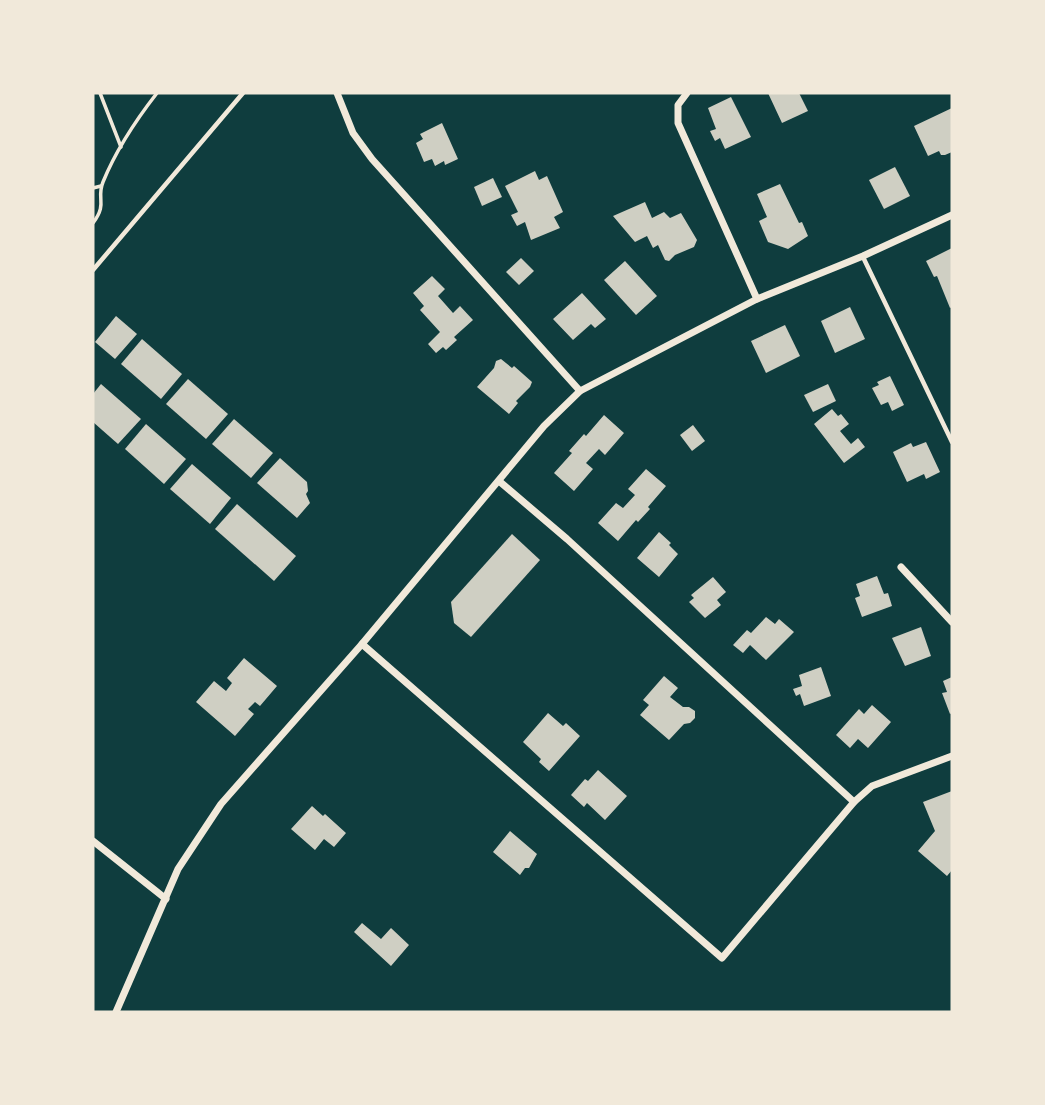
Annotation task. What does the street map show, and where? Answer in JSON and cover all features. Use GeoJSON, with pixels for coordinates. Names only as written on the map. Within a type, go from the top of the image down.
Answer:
{"type":"FeatureCollection","features":[{"type":"Feature","properties":{"kind":"street"},"geometry":{"type":"LineString","coordinates":[[337,93],[353,133],[372,159],[580,391]]}},
{"type":"Feature","properties":{"kind":"street"},"geometry":{"type":"LineString","coordinates":[[687,93],[678,105],[678,123],[757,299]]}},
{"type":"Feature","properties":{"kind":"street"},"geometry":{"type":"LineString","coordinates":[[116,1012],[178,869],[221,804],[362,643],[544,426],[580,391],[757,299],[863,256],[952,215]]}},
{"type":"Feature","properties":{"kind":"street"},"geometry":{"type":"LineString","coordinates":[[499,481],[577,548],[854,802]]}},
{"type":"Feature","properties":{"kind":"street"},"geometry":{"type":"LineString","coordinates":[[901,567],[952,622]]}},
{"type":"Feature","properties":{"kind":"street"},"geometry":{"type":"LineString","coordinates":[[362,643],[722,958],[854,802],[872,786],[952,756]]}},
{"type":"Feature","properties":{"kind":"street"},"geometry":{"type":"LineString","coordinates":[[93,841],[166,899]]}},
{"type":"Feature","properties":{"kind":"lane"},"geometry":{"type":"LineString","coordinates":[[93,270],[243,93]]}},
{"type":"Feature","properties":{"kind":"lane"},"geometry":{"type":"LineString","coordinates":[[863,256],[952,442]]}},
{"type":"Feature","properties":{"kind":"path"},"geometry":{"type":"LineString","coordinates":[[100,93],[121,147]]}},
{"type":"Feature","properties":{"kind":"path"},"geometry":{"type":"LineString","coordinates":[[93,223],[102,211],[101,186],[135,121],[157,93]]}},
{"type":"Feature","properties":{"kind":"path"},"geometry":{"type":"LineString","coordinates":[[93,188],[101,186]]}},
{"type":"Feature","properties":{"kind":"building"},"geometry":{"type":"Polygon","coordinates":[[[768,93],[799,93],[808,111],[782,123],[768,93]]]}},
{"type":"Feature","properties":{"kind":"building"},"geometry":{"type":"Polygon","coordinates":[[[731,97],[751,137],[725,149],[720,138],[715,141],[710,131],[716,129],[708,108],[731,97]]]}},
{"type":"Feature","properties":{"kind":"building"},"geometry":{"type":"Polygon","coordinates":[[[952,108],[952,152],[941,155],[939,151],[928,156],[914,126],[952,108]]]}},
{"type":"Feature","properties":{"kind":"building"},"geometry":{"type":"Polygon","coordinates":[[[442,123],[458,159],[445,165],[444,161],[435,166],[432,159],[424,162],[416,143],[423,139],[420,134],[442,123]]]}},
{"type":"Feature","properties":{"kind":"building"},"geometry":{"type":"Polygon","coordinates":[[[895,167],[910,196],[884,209],[869,180],[895,167]]]}},
{"type":"Feature","properties":{"kind":"building"},"geometry":{"type":"Polygon","coordinates":[[[535,171],[539,180],[547,176],[563,212],[554,217],[560,228],[531,240],[525,222],[517,226],[511,215],[518,212],[505,186],[535,171]]]}},
{"type":"Feature","properties":{"kind":"building"},"geometry":{"type":"Polygon","coordinates":[[[493,178],[502,197],[482,206],[474,187],[493,178]]]}},
{"type":"Feature","properties":{"kind":"building"},"geometry":{"type":"Polygon","coordinates":[[[780,184],[808,236],[788,249],[768,242],[759,221],[767,217],[757,194],[780,184]]]}},
{"type":"Feature","properties":{"kind":"building"},"geometry":{"type":"Polygon","coordinates":[[[645,202],[652,218],[664,212],[670,218],[681,213],[697,240],[694,247],[675,255],[669,261],[665,260],[658,245],[653,248],[647,236],[635,242],[613,216],[645,202]]]}},
{"type":"Feature","properties":{"kind":"building"},"geometry":{"type":"Polygon","coordinates":[[[952,248],[950,308],[937,276],[934,277],[926,261],[952,248]]]}},
{"type":"Feature","properties":{"kind":"building"},"geometry":{"type":"Polygon","coordinates":[[[521,258],[534,271],[519,285],[506,272],[521,258]]]}},
{"type":"Feature","properties":{"kind":"building"},"geometry":{"type":"Polygon","coordinates":[[[625,261],[657,296],[636,315],[604,280],[625,261]]]}},
{"type":"Feature","properties":{"kind":"building"},"geometry":{"type":"Polygon","coordinates":[[[432,276],[445,289],[438,296],[453,313],[460,306],[473,320],[454,337],[457,340],[446,350],[443,347],[436,353],[428,344],[440,332],[420,310],[424,306],[413,293],[432,276]]]}},
{"type":"Feature","properties":{"kind":"building"},"geometry":{"type":"Polygon","coordinates":[[[582,293],[606,319],[595,328],[591,324],[573,340],[553,319],[582,293]]]}},
{"type":"Feature","properties":{"kind":"building"},"geometry":{"type":"Polygon","coordinates":[[[850,307],[865,339],[835,353],[821,321],[850,307]]]}},
{"type":"Feature","properties":{"kind":"building"},"geometry":{"type":"Polygon","coordinates":[[[116,316],[137,334],[115,359],[95,342],[116,316]]]}},
{"type":"Feature","properties":{"kind":"building"},"geometry":{"type":"Polygon","coordinates":[[[785,325],[800,356],[766,373],[751,341],[785,325]]]}},
{"type":"Feature","properties":{"kind":"building"},"geometry":{"type":"Polygon","coordinates":[[[142,339],[182,374],[161,399],[121,364],[142,339]]]}},
{"type":"Feature","properties":{"kind":"building"},"geometry":{"type":"Polygon","coordinates":[[[501,359],[512,368],[514,366],[532,382],[509,414],[477,387],[494,368],[496,361],[501,359]]]}},
{"type":"Feature","properties":{"kind":"building"},"geometry":{"type":"Polygon","coordinates":[[[890,376],[904,405],[892,411],[888,402],[881,405],[872,388],[879,385],[877,382],[890,376]]]}},
{"type":"Feature","properties":{"kind":"building"},"geometry":{"type":"Polygon","coordinates":[[[188,379],[228,414],[206,439],[166,404],[188,379]]]}},
{"type":"Feature","properties":{"kind":"building"},"geometry":{"type":"Polygon","coordinates":[[[101,384],[141,419],[118,444],[93,422],[93,394],[101,384]]]}},
{"type":"Feature","properties":{"kind":"building"},"geometry":{"type":"Polygon","coordinates":[[[828,384],[836,401],[813,412],[804,395],[828,384]]]}},
{"type":"Feature","properties":{"kind":"building"},"geometry":{"type":"Polygon","coordinates":[[[832,409],[838,416],[841,414],[849,424],[840,431],[851,444],[858,438],[865,447],[844,463],[814,424],[832,409]]]}},
{"type":"Feature","properties":{"kind":"building"},"geometry":{"type":"Polygon","coordinates":[[[604,415],[624,433],[605,455],[599,449],[586,463],[593,469],[574,491],[554,473],[572,453],[569,451],[604,415]]]}},
{"type":"Feature","properties":{"kind":"building"},"geometry":{"type":"Polygon","coordinates":[[[234,419],[273,453],[251,478],[212,444],[234,419]]]}},
{"type":"Feature","properties":{"kind":"building"},"geometry":{"type":"Polygon","coordinates":[[[146,424],[186,459],[164,484],[125,449],[146,424]]]}},
{"type":"Feature","properties":{"kind":"building"},"geometry":{"type":"Polygon","coordinates":[[[693,425],[705,441],[692,451],[680,435],[693,425]]]}},
{"type":"Feature","properties":{"kind":"building"},"geometry":{"type":"Polygon","coordinates":[[[926,442],[940,472],[926,479],[924,474],[907,482],[893,452],[911,443],[913,447],[926,442]]]}},
{"type":"Feature","properties":{"kind":"building"},"geometry":{"type":"Polygon","coordinates":[[[280,458],[307,482],[306,494],[310,503],[297,518],[257,483],[280,458]]]}},
{"type":"Feature","properties":{"kind":"building"},"geometry":{"type":"Polygon","coordinates":[[[192,464],[231,498],[210,524],[170,489],[192,464]]]}},
{"type":"Feature","properties":{"kind":"building"},"geometry":{"type":"Polygon","coordinates":[[[646,469],[666,486],[648,507],[650,509],[638,522],[636,520],[618,541],[598,523],[616,503],[623,508],[635,495],[628,489],[646,469]]]}},
{"type":"Feature","properties":{"kind":"building"},"geometry":{"type":"Polygon","coordinates":[[[237,504],[296,556],[274,581],[215,529],[237,504]]]}},
{"type":"Feature","properties":{"kind":"building"},"geometry":{"type":"Polygon","coordinates":[[[659,532],[678,554],[659,577],[637,558],[659,532]]]}},
{"type":"Feature","properties":{"kind":"building"},"geometry":{"type":"Polygon","coordinates":[[[512,534],[540,560],[471,637],[454,623],[451,602],[512,534]]]}},
{"type":"Feature","properties":{"kind":"building"},"geometry":{"type":"Polygon","coordinates":[[[877,576],[884,594],[888,593],[892,606],[862,617],[855,598],[860,596],[856,584],[877,576]]]}},
{"type":"Feature","properties":{"kind":"building"},"geometry":{"type":"Polygon","coordinates":[[[713,577],[726,592],[717,600],[721,605],[705,618],[689,602],[694,598],[691,595],[713,577]]]}},
{"type":"Feature","properties":{"kind":"building"},"geometry":{"type":"Polygon","coordinates":[[[766,617],[775,624],[779,619],[794,632],[766,660],[750,645],[743,653],[733,645],[747,630],[751,633],[766,617]]]}},
{"type":"Feature","properties":{"kind":"building"},"geometry":{"type":"Polygon","coordinates":[[[921,627],[931,656],[905,666],[892,638],[921,627]]]}},
{"type":"Feature","properties":{"kind":"building"},"geometry":{"type":"Polygon","coordinates":[[[244,658],[277,686],[260,706],[255,702],[248,709],[254,714],[235,736],[196,702],[214,681],[226,691],[232,683],[227,678],[244,658]]]}},
{"type":"Feature","properties":{"kind":"building"},"geometry":{"type":"Polygon","coordinates":[[[821,667],[831,696],[804,706],[800,694],[796,696],[793,689],[802,686],[799,675],[821,667]]]}},
{"type":"Feature","properties":{"kind":"building"},"geometry":{"type":"Polygon","coordinates":[[[664,676],[678,688],[670,697],[683,707],[695,711],[695,718],[684,724],[669,740],[640,715],[649,705],[643,700],[664,676]]]}},
{"type":"Feature","properties":{"kind":"building"},"geometry":{"type":"Polygon","coordinates":[[[952,677],[950,714],[942,693],[947,692],[943,681],[952,677]]]}},
{"type":"Feature","properties":{"kind":"building"},"geometry":{"type":"Polygon","coordinates":[[[872,705],[891,722],[868,748],[858,739],[850,748],[836,735],[859,709],[864,714],[872,705]]]}},
{"type":"Feature","properties":{"kind":"building"},"geometry":{"type":"Polygon","coordinates":[[[548,713],[563,726],[566,723],[580,736],[549,771],[523,742],[548,713]]]}},
{"type":"Feature","properties":{"kind":"building"},"geometry":{"type":"Polygon","coordinates":[[[598,770],[627,796],[605,820],[587,803],[584,807],[571,795],[585,779],[588,781],[598,770]]]}},
{"type":"Feature","properties":{"kind":"building"},"geometry":{"type":"Polygon","coordinates":[[[952,791],[952,870],[947,876],[918,851],[935,831],[923,802],[952,791]]]}},
{"type":"Feature","properties":{"kind":"building"},"geometry":{"type":"Polygon","coordinates":[[[312,806],[346,833],[334,847],[324,839],[315,850],[291,829],[312,806]]]}},
{"type":"Feature","properties":{"kind":"building"},"geometry":{"type":"Polygon","coordinates":[[[510,831],[537,854],[529,868],[525,868],[520,875],[493,852],[510,831]]]}},
{"type":"Feature","properties":{"kind":"building"},"geometry":{"type":"Polygon","coordinates":[[[362,923],[381,939],[391,928],[409,945],[391,966],[354,932],[362,923]]]}}]}
